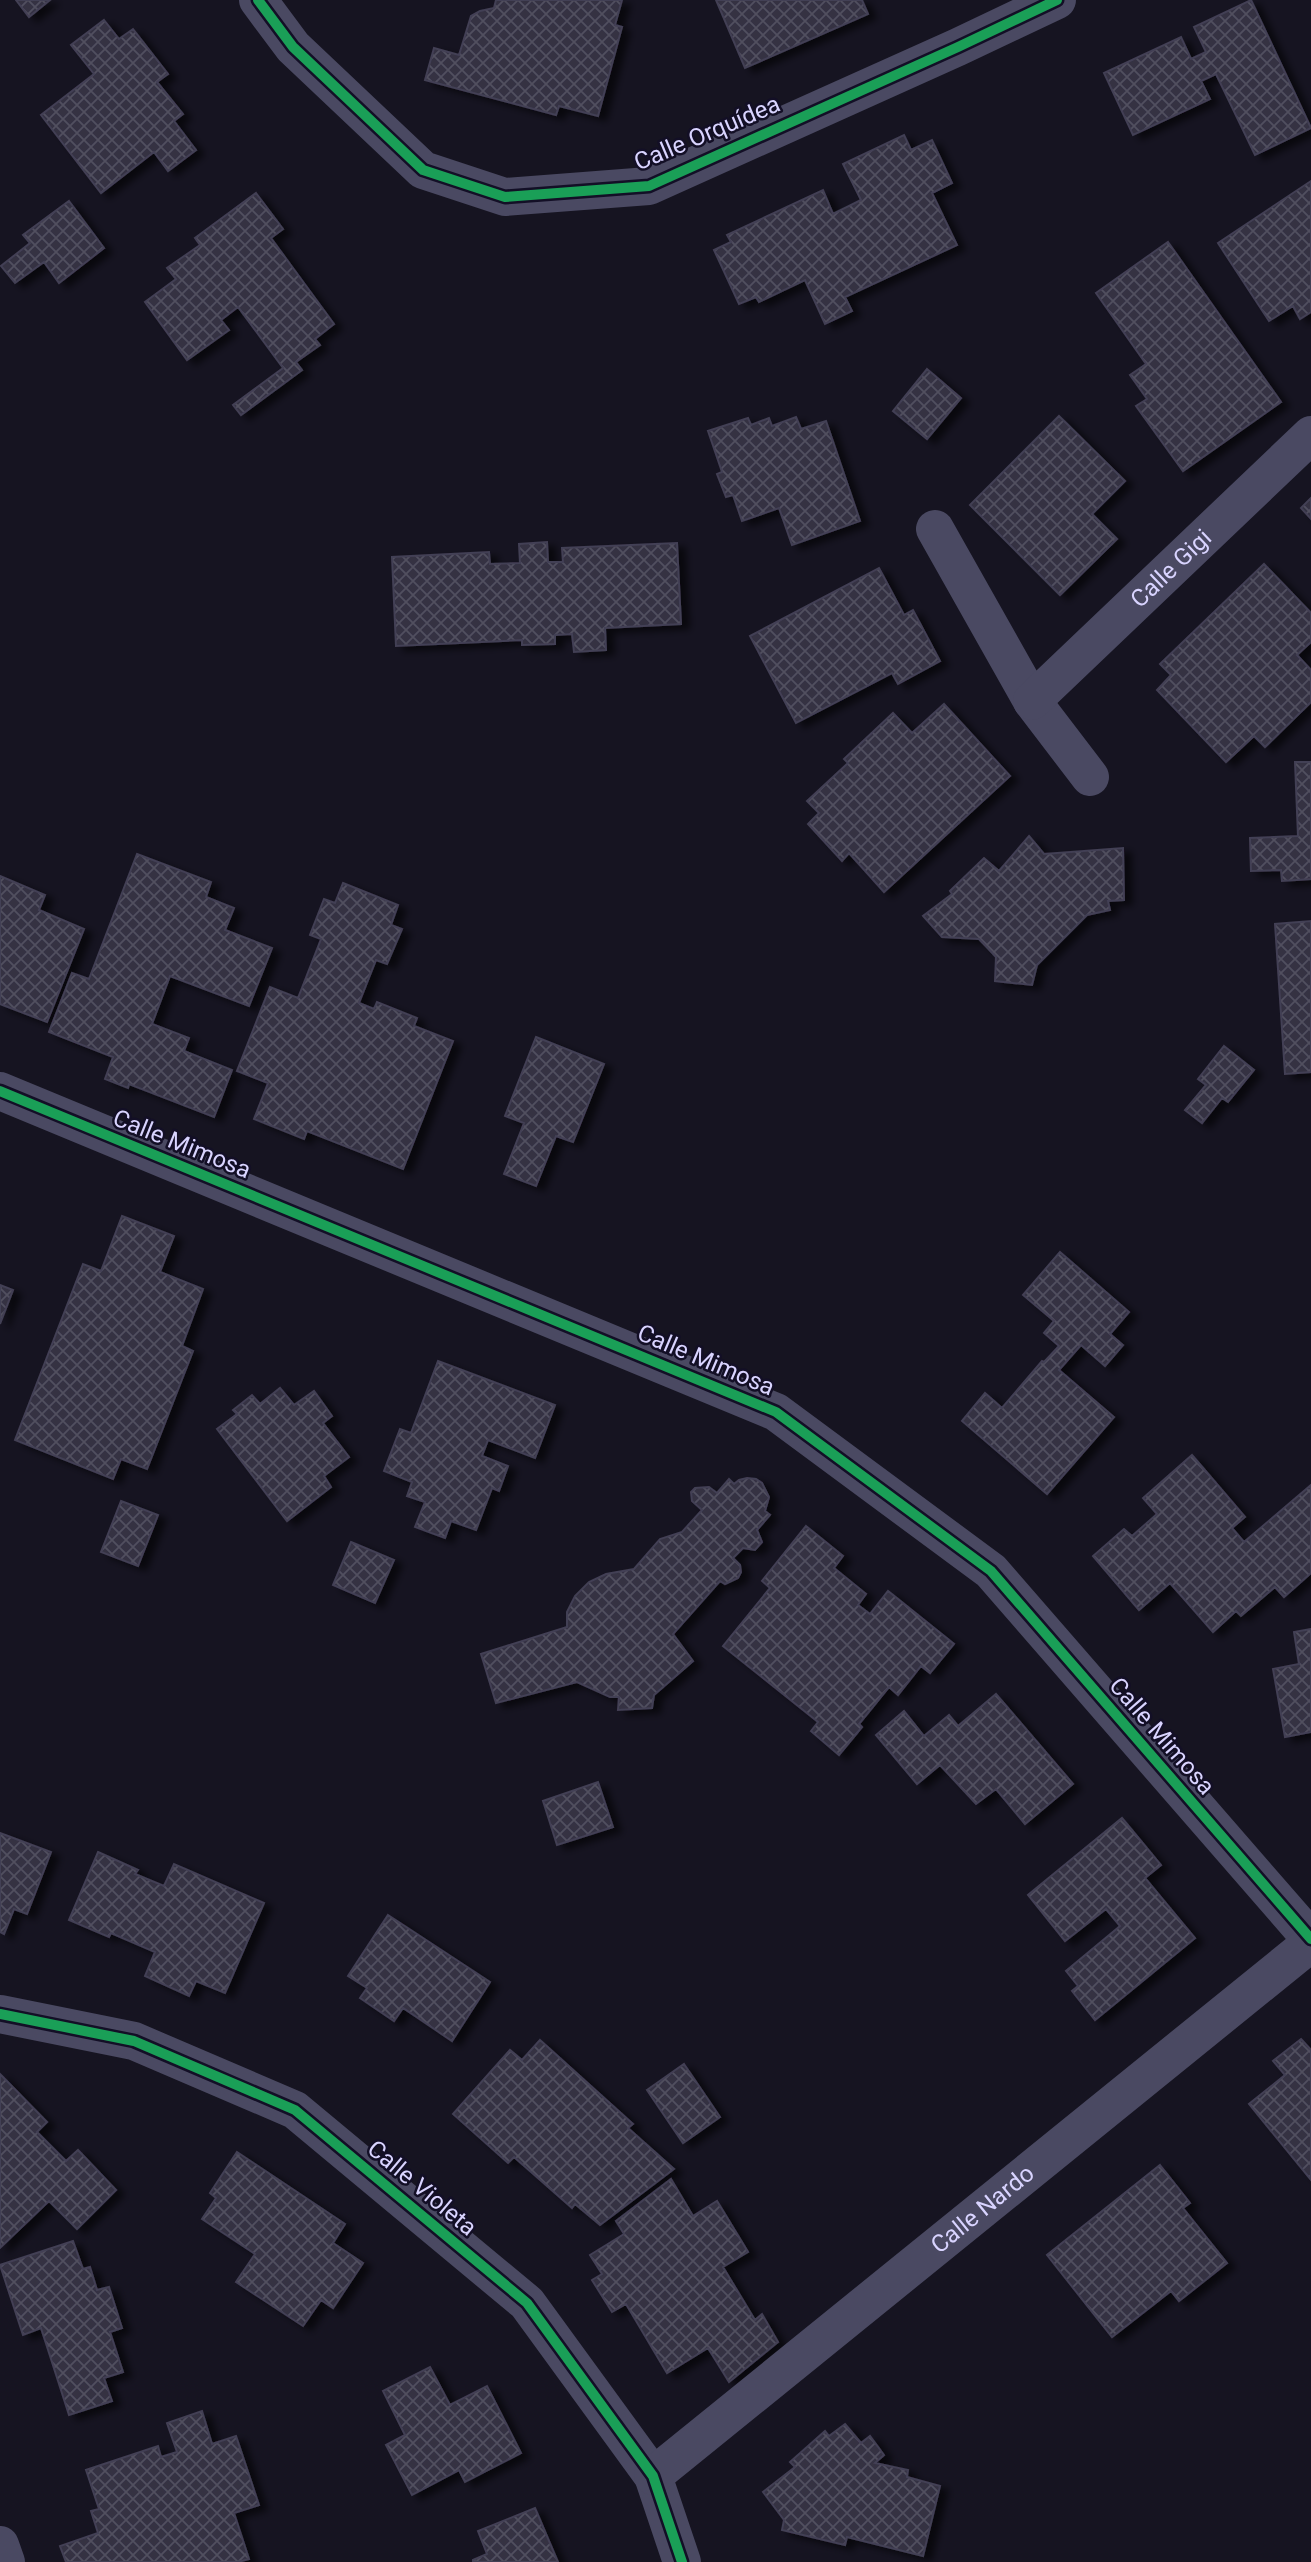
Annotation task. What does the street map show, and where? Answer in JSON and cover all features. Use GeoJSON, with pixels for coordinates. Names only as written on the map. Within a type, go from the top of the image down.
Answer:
{"type":"FeatureCollection","features":[{"type":"Feature","properties":{"kind":"street","name":"Calle Orquídea"},"geometry":{"type":"LineString","coordinates":[[258,0],[293,47],[424,170],[505,197],[649,186],[1057,0]]}},
{"type":"Feature","properties":{"kind":"street","name":"Calle Gigi"},"geometry":{"type":"LineString","coordinates":[[1032,701],[1311,435]]}},
{"type":"Feature","properties":{"kind":"street"},"geometry":{"type":"LineString","coordinates":[[935,529],[1032,701],[1090,777]]}},
{"type":"Feature","properties":{"kind":"street","name":"Calle Mimosa"},"geometry":{"type":"LineString","coordinates":[[0,1091],[776,1412],[991,1571],[1311,1941]]}},
{"type":"Feature","properties":{"kind":"street","name":"Calle Nardo"},"geometry":{"type":"LineString","coordinates":[[653,2476],[1311,1941]]}},
{"type":"Feature","properties":{"kind":"street","name":"Calle Violeta"},"geometry":{"type":"LineString","coordinates":[[0,2014],[134,2041],[295,2110],[527,2303],[653,2476],[682,2562]]}},
{"type":"Feature","properties":{"kind":"street"},"geometry":{"type":"LineString","coordinates":[[0,2545],[6,2562]]}},
{"type":"Feature","properties":{"kind":"building"},"geometry":{"type":"Polygon","coordinates":[[[16,0],[50,0],[29,17],[16,0]]]}},
{"type":"Feature","properties":{"kind":"building"},"geometry":{"type":"Polygon","coordinates":[[[496,0],[622,0],[615,25],[622,27],[598,116],[559,106],[556,115],[425,80],[434,48],[459,55],[471,16],[494,8],[496,0]]]}},
{"type":"Feature","properties":{"kind":"building"},"geometry":{"type":"Polygon","coordinates":[[[716,0],[862,0],[868,14],[745,68],[716,0]]]}},
{"type":"Feature","properties":{"kind":"building"},"geometry":{"type":"Polygon","coordinates":[[[1251,0],[1311,128],[1255,155],[1216,74],[1201,81],[1210,99],[1133,135],[1104,73],[1181,37],[1191,59],[1206,52],[1194,27],[1251,0]]]}},
{"type":"Feature","properties":{"kind":"building"},"geometry":{"type":"Polygon","coordinates":[[[104,20],[119,39],[133,29],[168,74],[157,82],[183,114],[174,121],[196,150],[168,171],[154,152],[101,193],[41,115],[94,74],[71,45],[104,20]]]}},
{"type":"Feature","properties":{"kind":"building"},"geometry":{"type":"Polygon","coordinates":[[[904,135],[911,150],[932,140],[952,183],[932,193],[957,245],[845,297],[852,311],[825,324],[805,280],[759,302],[756,297],[739,304],[714,250],[731,242],[727,235],[823,190],[833,214],[861,200],[843,164],[904,135]]]}},
{"type":"Feature","properties":{"kind":"building"},"geometry":{"type":"Polygon","coordinates":[[[1311,181],[1311,312],[1300,319],[1293,306],[1269,321],[1218,243],[1311,181]]]}},
{"type":"Feature","properties":{"kind":"building"},"geometry":{"type":"Polygon","coordinates":[[[256,193],[283,229],[271,238],[334,324],[315,339],[320,345],[296,362],[302,370],[241,415],[233,405],[283,368],[238,307],[221,320],[229,330],[187,360],[145,302],[176,279],[167,268],[200,245],[195,238],[256,193]]]}},
{"type":"Feature","properties":{"kind":"building"},"geometry":{"type":"Polygon","coordinates":[[[69,201],[104,248],[59,283],[44,262],[15,283],[1,266],[30,243],[23,235],[69,201]]]}},
{"type":"Feature","properties":{"kind":"building"},"geometry":{"type":"Polygon","coordinates":[[[1168,242],[1281,402],[1183,471],[1136,406],[1147,399],[1130,375],[1146,364],[1096,293],[1168,242]]]}},
{"type":"Feature","properties":{"kind":"building"},"geometry":{"type":"Polygon","coordinates":[[[927,369],[961,398],[927,439],[893,411],[927,369]]]}},
{"type":"Feature","properties":{"kind":"building"},"geometry":{"type":"Polygon","coordinates":[[[1059,416],[1125,481],[1092,514],[1117,539],[1060,595],[970,505],[1059,416]]]}},
{"type":"Feature","properties":{"kind":"building"},"geometry":{"type":"Polygon","coordinates":[[[796,417],[801,429],[826,421],[860,521],[792,545],[779,508],[742,521],[733,495],[726,497],[717,474],[722,472],[708,431],[748,418],[751,425],[769,418],[772,426],[796,417]]]}},
{"type":"Feature","properties":{"kind":"building"},"geometry":{"type":"Polygon","coordinates":[[[1311,498],[1311,519],[1301,508],[1311,498]]]}},
{"type":"Feature","properties":{"kind":"building"},"geometry":{"type":"Polygon","coordinates":[[[547,542],[548,562],[563,562],[562,548],[677,543],[681,624],[605,628],[606,650],[574,652],[572,634],[555,635],[555,644],[522,645],[522,640],[396,646],[392,557],[489,552],[490,564],[520,563],[519,544],[547,542]]]}},
{"type":"Feature","properties":{"kind":"building"},"geometry":{"type":"Polygon","coordinates":[[[1264,564],[1311,613],[1311,642],[1297,655],[1311,670],[1311,702],[1265,747],[1254,736],[1226,762],[1157,690],[1171,675],[1160,664],[1264,564]]]}},
{"type":"Feature","properties":{"kind":"building"},"geometry":{"type":"Polygon","coordinates":[[[879,568],[904,615],[913,610],[940,661],[898,684],[892,673],[796,723],[750,636],[879,568]]]}},
{"type":"Feature","properties":{"kind":"building"},"geometry":{"type":"Polygon","coordinates":[[[944,704],[1010,776],[884,892],[849,853],[842,861],[808,824],[819,813],[807,801],[848,763],[844,759],[893,713],[912,733],[944,704]]]}},
{"type":"Feature","properties":{"kind":"building"},"geometry":{"type":"Polygon","coordinates":[[[1295,762],[1311,762],[1311,879],[1282,881],[1281,870],[1251,871],[1250,838],[1298,836],[1295,762]]]}},
{"type":"Feature","properties":{"kind":"building"},"geometry":{"type":"Polygon","coordinates":[[[1029,836],[1044,854],[1123,848],[1124,900],[1108,901],[1110,910],[1087,915],[1037,965],[1032,985],[995,981],[996,957],[979,939],[942,937],[923,916],[952,894],[950,891],[984,858],[999,871],[1029,836]]]}},
{"type":"Feature","properties":{"kind":"building"},"geometry":{"type":"Polygon","coordinates":[[[137,854],[211,882],[206,897],[234,908],[225,930],[272,948],[249,1006],[170,976],[152,1024],[189,1038],[184,1051],[232,1070],[214,1117],[129,1084],[128,1088],[105,1079],[113,1057],[49,1032],[72,973],[89,979],[137,854]]]}},
{"type":"Feature","properties":{"kind":"building"},"geometry":{"type":"Polygon","coordinates":[[[0,876],[45,895],[39,910],[84,929],[47,1022],[0,1004],[0,876]]]}},
{"type":"Feature","properties":{"kind":"building"},"geometry":{"type":"Polygon","coordinates":[[[343,883],[398,905],[391,925],[402,929],[387,964],[376,960],[359,1003],[374,1009],[377,1002],[417,1018],[414,1026],[453,1041],[403,1169],[307,1131],[304,1139],[254,1119],[268,1083],[237,1071],[270,987],[298,998],[321,939],[310,935],[324,899],[335,903],[343,883]]]}},
{"type":"Feature","properties":{"kind":"building"},"geometry":{"type":"Polygon","coordinates":[[[1311,921],[1311,1072],[1285,1074],[1275,924],[1311,921]]]}},
{"type":"Feature","properties":{"kind":"building"},"geometry":{"type":"Polygon","coordinates":[[[536,1037],[604,1064],[573,1142],[556,1136],[536,1186],[504,1174],[524,1123],[505,1116],[536,1037]]]}},
{"type":"Feature","properties":{"kind":"building"},"geometry":{"type":"Polygon","coordinates":[[[1224,1046],[1254,1070],[1228,1102],[1222,1098],[1202,1123],[1185,1110],[1206,1085],[1198,1079],[1224,1046]]]}},
{"type":"Feature","properties":{"kind":"building"},"geometry":{"type":"Polygon","coordinates":[[[122,1216],[174,1236],[160,1272],[203,1289],[182,1346],[193,1351],[147,1469],[121,1459],[113,1479],[15,1440],[83,1264],[101,1271],[122,1216]]]}},
{"type":"Feature","properties":{"kind":"building"},"geometry":{"type":"Polygon","coordinates":[[[1060,1252],[1129,1312],[1110,1334],[1123,1345],[1105,1366],[1081,1345],[1059,1370],[1114,1417],[1047,1494],[962,1421],[985,1393],[1002,1408],[1042,1361],[1059,1346],[1044,1333],[1054,1321],[1023,1295],[1060,1252]]]}},
{"type":"Feature","properties":{"kind":"building"},"geometry":{"type":"Polygon","coordinates":[[[0,1285],[13,1290],[0,1324],[0,1285]]]}},
{"type":"Feature","properties":{"kind":"building"},"geometry":{"type":"Polygon","coordinates":[[[438,1361],[555,1405],[535,1458],[488,1440],[482,1456],[508,1466],[499,1491],[492,1488],[476,1530],[451,1521],[445,1538],[415,1527],[425,1502],[407,1496],[412,1482],[384,1471],[400,1429],[411,1433],[438,1361]]]}},
{"type":"Feature","properties":{"kind":"building"},"geometry":{"type":"Polygon","coordinates":[[[280,1388],[294,1405],[314,1391],[332,1416],[323,1423],[349,1457],[324,1476],[331,1487],[287,1521],[217,1429],[237,1414],[233,1410],[252,1395],[260,1404],[280,1388]]]}},
{"type":"Feature","properties":{"kind":"building"},"geometry":{"type":"Polygon","coordinates":[[[1192,1455],[1245,1517],[1232,1528],[1244,1542],[1311,1485],[1311,1573],[1284,1597],[1275,1587],[1241,1616],[1236,1611],[1213,1632],[1170,1583],[1139,1610],[1093,1556],[1124,1529],[1132,1536],[1157,1514],[1143,1498],[1192,1455]]]}},
{"type":"Feature","properties":{"kind":"building"},"geometry":{"type":"Polygon","coordinates":[[[747,1478],[762,1483],[769,1497],[765,1511],[770,1515],[757,1530],[762,1542],[755,1550],[743,1548],[733,1558],[740,1565],[738,1578],[725,1584],[720,1581],[673,1634],[693,1661],[654,1695],[652,1708],[618,1710],[619,1697],[610,1697],[577,1682],[496,1703],[481,1654],[567,1627],[567,1612],[575,1596],[589,1582],[606,1574],[634,1569],[660,1539],[682,1532],[702,1510],[692,1501],[691,1492],[695,1488],[709,1487],[717,1493],[729,1479],[734,1484],[747,1478]]]}},
{"type":"Feature","properties":{"kind":"building"},"geometry":{"type":"Polygon","coordinates":[[[121,1501],[158,1515],[138,1566],[101,1552],[121,1501]]]}},
{"type":"Feature","properties":{"kind":"building"},"geometry":{"type":"Polygon","coordinates":[[[806,1526],[843,1556],[834,1568],[866,1594],[858,1605],[870,1614],[888,1591],[954,1644],[930,1673],[921,1666],[898,1695],[889,1687],[859,1724],[862,1727],[839,1755],[811,1731],[818,1722],[723,1646],[770,1588],[762,1581],[806,1526]]]}},
{"type":"Feature","properties":{"kind":"building"},"geometry":{"type":"Polygon","coordinates":[[[351,1542],[394,1560],[375,1603],[333,1585],[351,1542]]]}},
{"type":"Feature","properties":{"kind":"building"},"geometry":{"type":"Polygon","coordinates":[[[1311,1629],[1311,1732],[1285,1737],[1273,1669],[1299,1664],[1294,1632],[1311,1629]]]}},
{"type":"Feature","properties":{"kind":"building"},"geometry":{"type":"Polygon","coordinates":[[[996,1694],[1073,1784],[1025,1824],[996,1789],[976,1804],[940,1765],[917,1784],[876,1735],[904,1711],[924,1736],[949,1715],[958,1726],[996,1694]]]}},
{"type":"Feature","properties":{"kind":"building"},"geometry":{"type":"Polygon","coordinates":[[[598,1782],[613,1827],[557,1845],[543,1801],[598,1782]]]}},
{"type":"Feature","properties":{"kind":"building"},"geometry":{"type":"Polygon","coordinates":[[[1122,1818],[1161,1865],[1145,1878],[1195,1938],[1095,2020],[1072,1991],[1078,1986],[1066,1971],[1120,1926],[1106,1909],[1065,1941],[1028,1895],[1122,1818]]]}},
{"type":"Feature","properties":{"kind":"building"},"geometry":{"type":"Polygon","coordinates":[[[0,1833],[51,1852],[27,1914],[14,1909],[4,1934],[0,1932],[0,1833]]]}},
{"type":"Feature","properties":{"kind":"building"},"geometry":{"type":"Polygon","coordinates":[[[98,1852],[138,1870],[135,1874],[164,1886],[174,1864],[264,1903],[225,1993],[196,1981],[189,1996],[145,1976],[155,1952],[111,1933],[109,1937],[69,1920],[98,1852]]]}},
{"type":"Feature","properties":{"kind":"building"},"geometry":{"type":"Polygon","coordinates":[[[388,1915],[490,1982],[452,2041],[403,2008],[394,2021],[360,1998],[367,1988],[348,1976],[388,1915]]]}},
{"type":"Feature","properties":{"kind":"building"},"geometry":{"type":"Polygon","coordinates":[[[1301,2039],[1311,2050],[1311,2180],[1249,2104],[1285,2075],[1273,2061],[1301,2039]]]}},
{"type":"Feature","properties":{"kind":"building"},"geometry":{"type":"Polygon","coordinates":[[[540,2040],[633,2124],[628,2128],[674,2169],[600,2225],[575,2204],[572,2208],[514,2157],[508,2163],[453,2114],[510,2050],[522,2060],[540,2040]]]}},
{"type":"Feature","properties":{"kind":"building"},"geometry":{"type":"Polygon","coordinates":[[[684,2064],[720,2117],[683,2143],[647,2090],[684,2064]]]}},
{"type":"Feature","properties":{"kind":"building"},"geometry":{"type":"Polygon","coordinates":[[[0,2074],[47,2122],[37,2132],[66,2161],[78,2150],[116,2190],[77,2229],[49,2201],[0,2248],[0,2074]]]}},
{"type":"Feature","properties":{"kind":"building"},"geometry":{"type":"Polygon","coordinates":[[[237,2152],[345,2224],[333,2243],[363,2263],[333,2308],[321,2300],[303,2326],[236,2282],[255,2254],[202,2219],[216,2198],[210,2193],[237,2152]]]}},
{"type":"Feature","properties":{"kind":"building"},"geometry":{"type":"Polygon","coordinates":[[[1160,2165],[1190,2203],[1183,2208],[1227,2263],[1179,2301],[1171,2291],[1112,2337],[1047,2255],[1160,2165]]]}},
{"type":"Feature","properties":{"kind":"building"},"geometry":{"type":"Polygon","coordinates":[[[671,2179],[693,2216],[717,2201],[748,2252],[723,2267],[755,2320],[762,2314],[778,2342],[729,2382],[708,2348],[667,2373],[626,2304],[612,2312],[592,2280],[602,2274],[590,2255],[624,2234],[616,2221],[671,2179]]]}},
{"type":"Feature","properties":{"kind":"building"},"geometry":{"type":"Polygon","coordinates":[[[73,2241],[83,2269],[90,2267],[97,2290],[109,2287],[122,2328],[110,2332],[123,2372],[104,2378],[112,2401],[69,2415],[41,2328],[23,2335],[0,2265],[73,2241]]]}},
{"type":"Feature","properties":{"kind":"building"},"geometry":{"type":"Polygon","coordinates":[[[430,2367],[450,2405],[487,2386],[521,2453],[465,2482],[459,2470],[412,2495],[386,2445],[405,2435],[383,2391],[430,2367]]]}},
{"type":"Feature","properties":{"kind":"building"},"geometry":{"type":"Polygon","coordinates":[[[202,2411],[212,2444],[236,2436],[259,2505],[234,2513],[249,2559],[238,2562],[66,2562],[60,2546],[98,2533],[91,2511],[99,2509],[86,2470],[158,2446],[161,2457],[177,2452],[167,2423],[202,2411]]]}},
{"type":"Feature","properties":{"kind":"building"},"geometry":{"type":"Polygon","coordinates":[[[845,2424],[861,2443],[870,2436],[884,2455],[875,2463],[908,2470],[907,2477],[940,2486],[923,2556],[847,2537],[845,2545],[782,2530],[784,2520],[763,2492],[795,2467],[790,2462],[825,2431],[829,2436],[845,2424]]]}},
{"type":"Feature","properties":{"kind":"building"},"geometry":{"type":"Polygon","coordinates":[[[535,2508],[558,2562],[473,2562],[487,2554],[478,2531],[535,2508]]]}},
{"type":"Feature","properties":{"kind":"cycle path"},"geometry":{"type":"LineString","coordinates":[[258,0],[293,47],[423,170],[505,197],[649,186],[1057,0]]}},
{"type":"Feature","properties":{"kind":"cycle path"},"geometry":{"type":"LineString","coordinates":[[0,1091],[776,1412],[991,1571],[1311,1939]]}},
{"type":"Feature","properties":{"kind":"cycle path"},"geometry":{"type":"LineString","coordinates":[[0,2014],[134,2041],[295,2110],[527,2303],[653,2476],[682,2562]]}}]}
